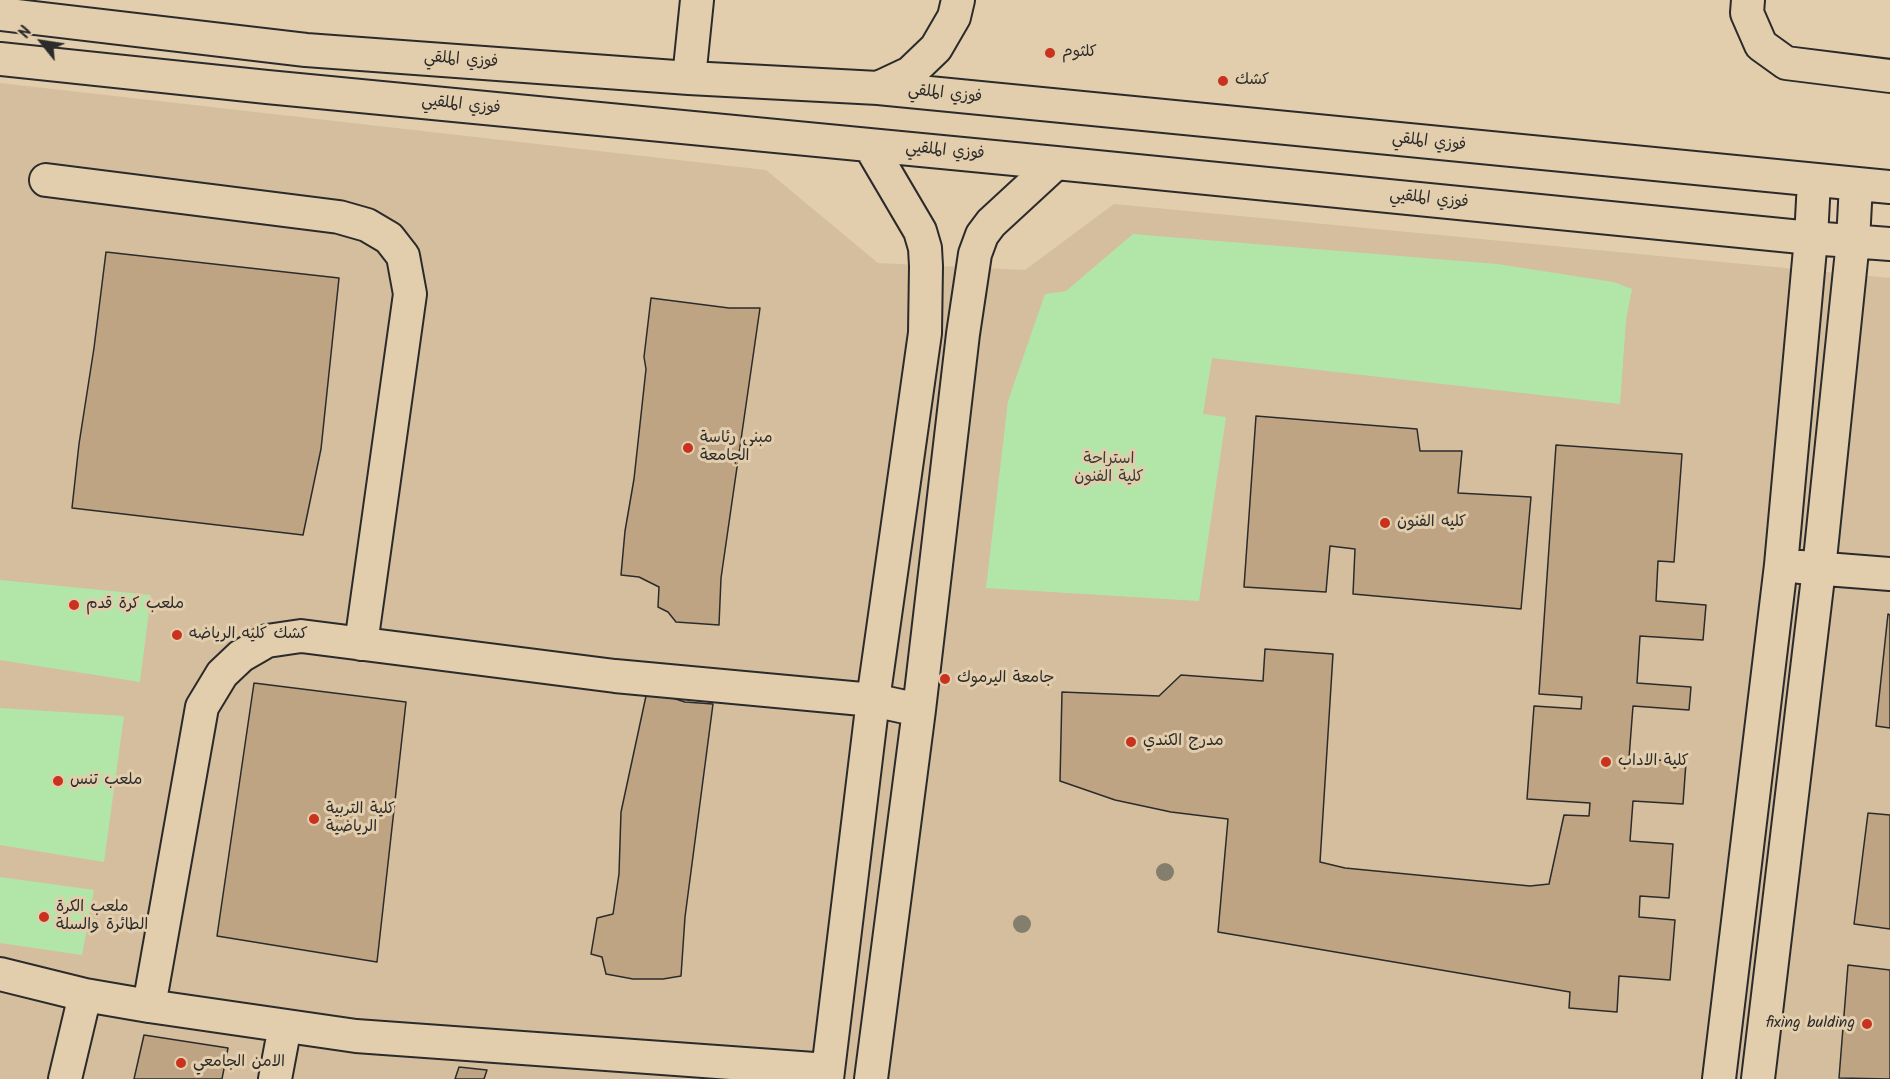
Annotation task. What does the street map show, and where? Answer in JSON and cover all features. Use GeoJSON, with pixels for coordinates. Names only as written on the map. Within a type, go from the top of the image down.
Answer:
{"type":"FeatureCollection","features":[{"type":"Feature","properties":{"kind":"street"},"geometry":{"type":"LineString","coordinates":[[689,78],[697,0]]}},
{"type":"Feature","properties":{"kind":"street"},"geometry":{"type":"LineString","coordinates":[[878,88],[910,73],[936,48],[954,17],[958,0]]}},
{"type":"Feature","properties":{"kind":"street"},"geometry":{"type":"LineString","coordinates":[[1748,0],[1747,13],[1761,45],[1786,63],[1890,76]]}},
{"type":"Feature","properties":{"kind":"street","name":"فوزي الملقي"},"geometry":{"type":"LineString","coordinates":[[0,14],[306,50],[689,78],[878,88],[1890,188]]}},
{"type":"Feature","properties":{"kind":"street"},"geometry":{"type":"LineString","coordinates":[[171,77],[172,34]]}},
{"type":"Feature","properties":{"kind":"street","name":"فوزي الملقيي"},"geometry":{"type":"LineString","coordinates":[[0,59],[870,146],[1890,244]]}},
{"type":"Feature","properties":{"kind":"street"},"geometry":{"type":"LineString","coordinates":[[0,974],[149,1006],[356,1036],[828,1075],[873,700],[925,333],[926,266],[925,248],[920,231],[870,146]]}},
{"type":"Feature","properties":{"kind":"street"},"geometry":{"type":"LineString","coordinates":[[872,1079],[919,710],[963,334],[975,254],[982,235],[991,223],[1056,163]]}},
{"type":"Feature","properties":{"kind":"street"},"geometry":{"type":"LineString","coordinates":[[46,180],[339,218],[367,225],[389,238],[403,256],[410,294],[361,644]]}},
{"type":"Feature","properties":{"kind":"street"},"geometry":{"type":"LineString","coordinates":[[1719,1079],[1781,565],[1811,238],[1814,181]]}},
{"type":"Feature","properties":{"kind":"street"},"geometry":{"type":"LineString","coordinates":[[1758,1079],[1819,569],[1853,241],[1856,184]]}},
{"type":"Feature","properties":{"kind":"street"},"geometry":{"type":"LineString","coordinates":[[925,333],[963,334]]}},
{"type":"Feature","properties":{"kind":"street"},"geometry":{"type":"LineString","coordinates":[[1781,565],[1890,574]]}},
{"type":"Feature","properties":{"kind":"street"},"geometry":{"type":"LineString","coordinates":[[149,1006],[202,707],[222,674],[241,656],[267,641],[302,636],[615,676],[873,700],[919,710]]}},
{"type":"Feature","properties":{"kind":"street"},"geometry":{"type":"LineString","coordinates":[[64,1079],[85,994]]}},
{"type":"Feature","properties":{"kind":"street"},"geometry":{"type":"LineString","coordinates":[[275,1079],[285,1026]]}},
{"type":"Feature","properties":{"kind":"street"},"geometry":{"type":"LineString","coordinates":[[833,1033],[846,1043],[854,1045],[862,1045],[877,1037]]}},
{"type":"Feature","properties":{"kind":"shaded area","name":"جامعة اليرموك"},"geometry":{"type":"Polygon","coordinates":[[[0,83],[766,170],[878,263],[1025,270],[1114,204],[1890,278],[1890,1079],[0,1079],[0,83]]]}},
{"type":"Feature","properties":{"kind":"green space","name":"استراحة كلية الفنون"},"geometry":{"type":"Polygon","coordinates":[[[1133,234],[1497,264],[1613,282],[1632,289],[1626,320],[1620,404],[1212,358],[1203,414],[1226,417],[1199,601],[986,588],[1008,401],[1045,294],[1066,291],[1133,234]]]}},
{"type":"Feature","properties":{"kind":"green space"},"geometry":{"type":"Polygon","coordinates":[[[0,580],[151,595],[140,682],[0,660],[0,580]]]}},
{"type":"Feature","properties":{"kind":"green space","name":"ملعب تنس"},"geometry":{"type":"Polygon","coordinates":[[[0,708],[124,716],[104,862],[0,845],[0,708]]]}},
{"type":"Feature","properties":{"kind":"green space","name":"ملعب الكرة الطائرة والسلة"},"geometry":{"type":"Polygon","coordinates":[[[0,877],[94,890],[82,955],[0,943],[0,877]]]}},
{"type":"Feature","properties":{"kind":"building"},"geometry":{"type":"Polygon","coordinates":[[[106,252],[339,278],[321,449],[303,535],[72,508],[106,252]]]}},
{"type":"Feature","properties":{"kind":"building","name":"مبنى رئاسة الجامعة"},"geometry":{"type":"Polygon","coordinates":[[[651,298],[729,308],[760,308],[721,578],[719,625],[676,622],[668,612],[658,607],[659,587],[639,577],[621,575],[646,369],[644,357],[651,298]]]}},
{"type":"Feature","properties":{"kind":"building"},"geometry":{"type":"Polygon","coordinates":[[[1256,416],[1417,429],[1420,451],[1462,451],[1458,493],[1531,497],[1521,609],[1353,594],[1355,549],[1330,546],[1326,592],[1244,587],[1256,416]]]}},
{"type":"Feature","properties":{"kind":"building"},"geometry":{"type":"Polygon","coordinates":[[[1556,445],[1682,454],[1674,562],[1658,561],[1656,601],[1706,605],[1703,640],[1640,636],[1637,683],[1691,687],[1689,710],[1633,706],[1629,758],[1686,762],[1683,804],[1633,801],[1630,841],[1673,844],[1669,898],[1640,896],[1639,917],[1675,920],[1670,980],[1619,976],[1617,1012],[1569,1008],[1570,992],[1218,932],[1228,819],[1171,812],[1115,800],[1060,781],[1062,692],[1159,696],[1181,675],[1263,681],[1265,649],[1333,654],[1320,862],[1345,868],[1530,886],[1549,884],[1564,815],[1589,816],[1590,803],[1527,799],[1534,706],[1581,709],[1582,697],[1539,694],[1556,445]]]}},
{"type":"Feature","properties":{"kind":"building"},"geometry":{"type":"Polygon","coordinates":[[[1888,614],[1890,615],[1890,728],[1876,726],[1888,614]]]}},
{"type":"Feature","properties":{"kind":"building","name":"كلية التربية الرياضية"},"geometry":{"type":"Polygon","coordinates":[[[254,683],[406,702],[377,962],[217,936],[254,683]]]}},
{"type":"Feature","properties":{"kind":"building"},"geometry":{"type":"Polygon","coordinates":[[[646,696],[666,696],[685,702],[713,704],[685,917],[681,976],[663,979],[633,979],[606,974],[602,957],[591,954],[597,918],[613,914],[619,874],[621,812],[646,696]]]}},
{"type":"Feature","properties":{"kind":"building"},"geometry":{"type":"Polygon","coordinates":[[[1868,813],[1890,815],[1890,929],[1854,924],[1868,813]]]}},
{"type":"Feature","properties":{"kind":"building","name":"fixing bulding"},"geometry":{"type":"Polygon","coordinates":[[[1848,965],[1890,970],[1890,1079],[1839,1078],[1848,965]]]}},
{"type":"Feature","properties":{"kind":"building","name":"الامن الجامعي"},"geometry":{"type":"Polygon","coordinates":[[[144,1035],[228,1048],[222,1079],[134,1079],[144,1035]]]}},
{"type":"Feature","properties":{"kind":"building"},"geometry":{"type":"Polygon","coordinates":[[[459,1067],[487,1070],[484,1079],[455,1079],[459,1067]]]}},
{"type":"Feature","properties":{"kind":"place","name":"كلثوم"},"geometry":{"type":"Point","coordinates":[1050,53]}},
{"type":"Feature","properties":{"kind":"place","name":"كشك"},"geometry":{"type":"Point","coordinates":[1223,81]}},
{"type":"Feature","properties":{"kind":"place","name":"مبنى رئاسة الجامعة"},"geometry":{"type":"Point","coordinates":[688,448]}},
{"type":"Feature","properties":{"kind":"place","name":"كليه الفنون"},"geometry":{"type":"Point","coordinates":[1385,523]}},
{"type":"Feature","properties":{"kind":"place","name":"ملعب كرة قدم"},"geometry":{"type":"Point","coordinates":[74,605]}},
{"type":"Feature","properties":{"kind":"place","name":"كشك كليه الرياضه"},"geometry":{"type":"Point","coordinates":[177,635]}},
{"type":"Feature","properties":{"kind":"place","name":"جامعة اليرموك"},"geometry":{"type":"Point","coordinates":[945,679]}},
{"type":"Feature","properties":{"kind":"place","name":"مدرج الكندي"},"geometry":{"type":"Point","coordinates":[1131,742]}},
{"type":"Feature","properties":{"kind":"place","name":"كلية الاداب"},"geometry":{"type":"Point","coordinates":[1606,762]}},
{"type":"Feature","properties":{"kind":"place","name":"ملعب تنس"},"geometry":{"type":"Point","coordinates":[58,781]}},
{"type":"Feature","properties":{"kind":"place","name":"كلية التربية الرياضية"},"geometry":{"type":"Point","coordinates":[314,819]}},
{"type":"Feature","properties":{"kind":"place","name":"ملعب الكرة الطائرة والسلة"},"geometry":{"type":"Point","coordinates":[44,917]}},
{"type":"Feature","properties":{"kind":"place","name":"fixing bulding"},"geometry":{"type":"Point","coordinates":[1867,1024]}},
{"type":"Feature","properties":{"kind":"place","name":"الامن الجامعي"},"geometry":{"type":"Point","coordinates":[181,1063]}}]}
